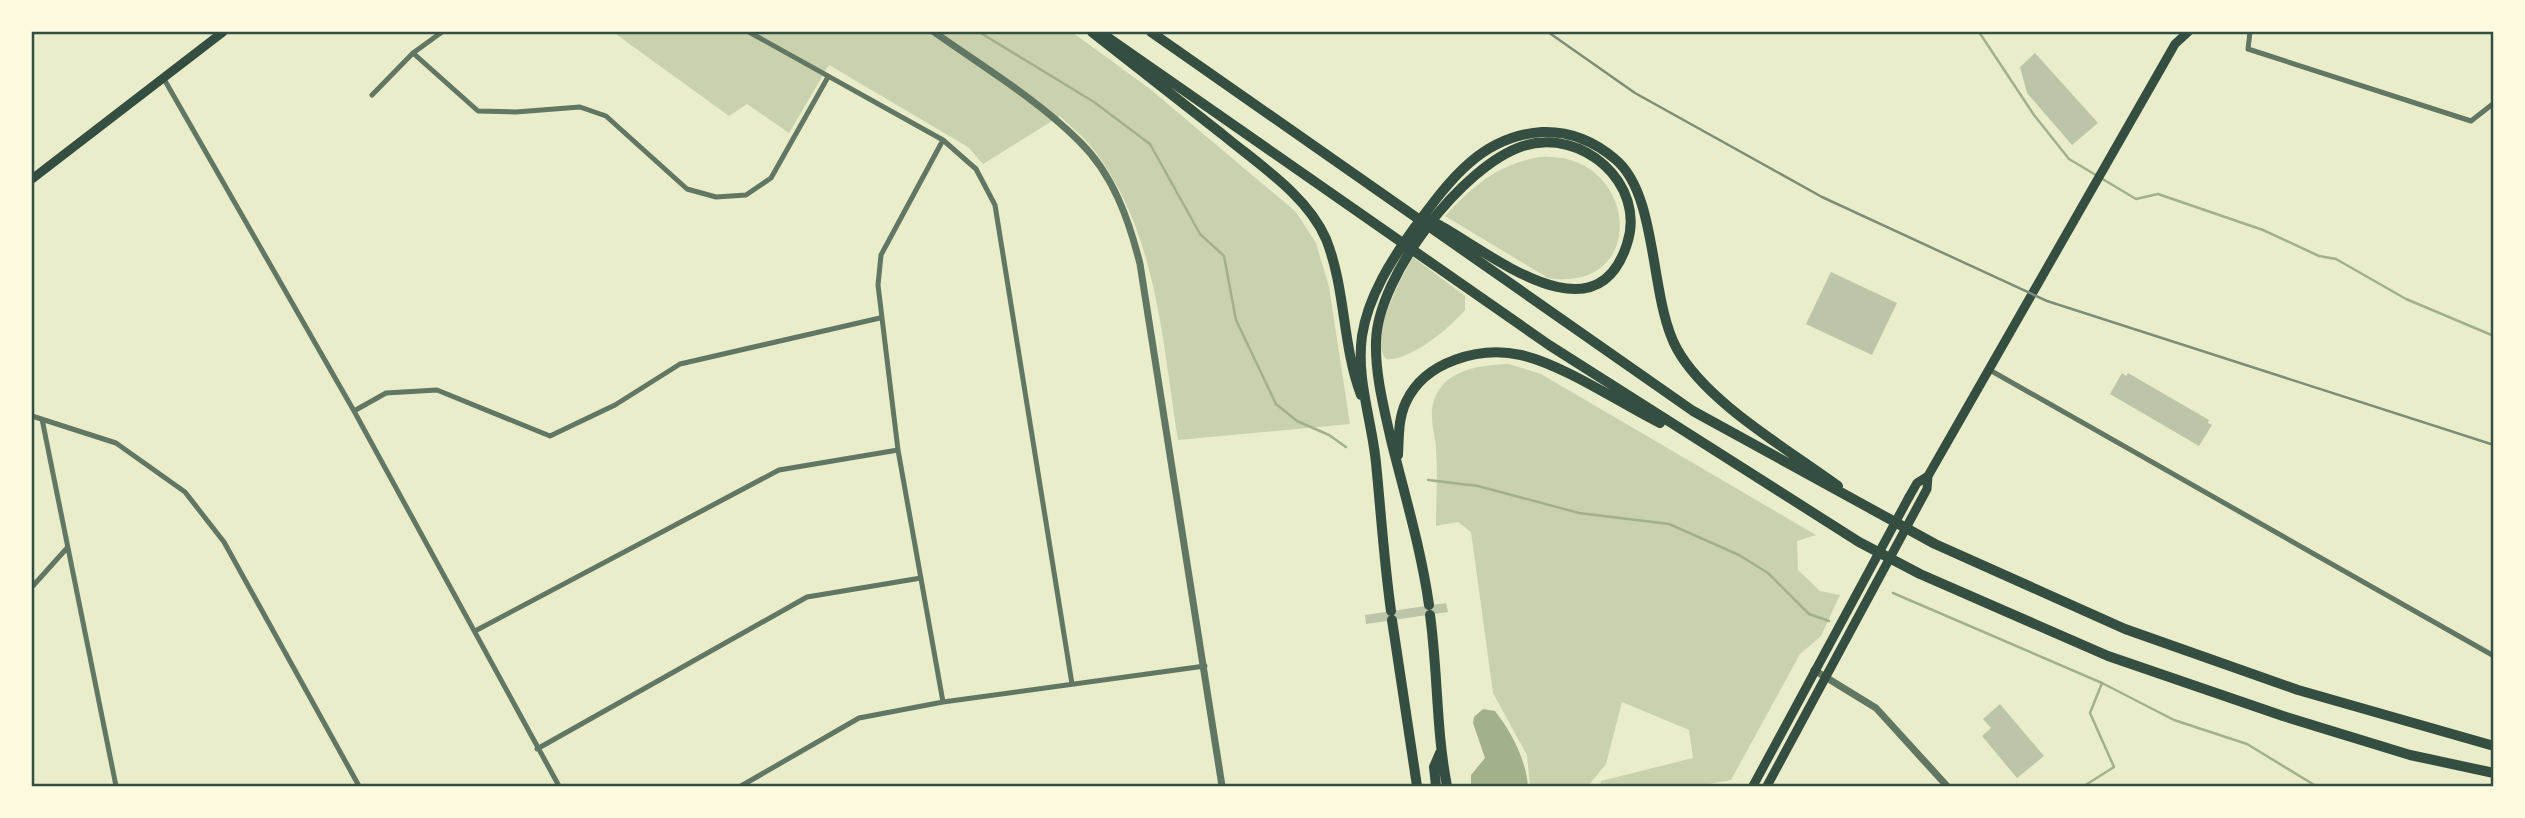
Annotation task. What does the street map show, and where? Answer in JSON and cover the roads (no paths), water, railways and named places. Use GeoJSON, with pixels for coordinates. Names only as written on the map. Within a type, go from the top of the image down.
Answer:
{"type":"FeatureCollection","features":[{"type":"Feature","properties":{"kind":"highway"},"geometry":{"type":"LineString","coordinates":[[1092,32],[1266,170],[1307,209],[1326,239],[1335,267],[1353,374],[1366,410]]}},
{"type":"Feature","properties":{"kind":"highway"},"geometry":{"type":"LineString","coordinates":[[1100,32],[1549,345],[1859,542],[1920,574],[2121,660],[2410,755],[2494,773]]}},
{"type":"Feature","properties":{"kind":"highway"},"geometry":{"type":"LineString","coordinates":[[1151,32],[1693,411],[1935,544],[2125,629],[2298,690],[2494,746]]}},
{"type":"Feature","properties":{"kind":"highway"},"geometry":{"type":"LineString","coordinates":[[1417,786],[1380,535],[1376,461],[1366,410],[1361,355],[1362,334],[1390,264],[1443,190],[1485,149],[1518,135],[1550,132],[1569,134],[1598,146],[1616,159],[1630,175],[1639,196],[1668,327],[1689,369],[1708,390],[1867,507]]}},
{"type":"Feature","properties":{"kind":"highway"},"geometry":{"type":"LineString","coordinates":[[1405,208],[1456,234],[1505,267],[1545,285],[1563,289],[1585,287],[1605,277],[1623,256],[1629,239],[1630,213],[1619,179],[1594,156],[1576,148],[1541,143],[1499,155],[1452,196],[1400,271],[1379,318],[1376,341],[1381,399],[1421,555],[1438,688],[1440,751],[1447,786]]}},
{"type":"Feature","properties":{"kind":"highway"},"geometry":{"type":"LineString","coordinates":[[1398,466],[1401,416],[1419,383],[1449,363],[1490,353],[1535,359],[1715,452]]}},
{"type":"Feature","properties":{"kind":"highway"},"geometry":{"type":"LineString","coordinates":[[1436,786],[1434,767],[1440,751]]}},
{"type":"Feature","properties":{"kind":"main road"},"geometry":{"type":"LineString","coordinates":[[32,179],[223,32]]}},
{"type":"Feature","properties":{"kind":"main road"},"geometry":{"type":"LineString","coordinates":[[2174,32],[2175,44]]}},
{"type":"Feature","properties":{"kind":"main road"},"geometry":{"type":"LineString","coordinates":[[1767,786],[1927,489],[1928,476],[2102,168],[2175,44],[2188,32]]}},
{"type":"Feature","properties":{"kind":"main road"},"geometry":{"type":"LineString","coordinates":[[1753,786],[1909,497],[1917,483],[1928,476]]}},
{"type":"Feature","properties":{"kind":"street"},"geometry":{"type":"LineString","coordinates":[[372,95],[413,53],[442,32]]}},
{"type":"Feature","properties":{"kind":"street"},"geometry":{"type":"LineString","coordinates":[[750,32],[943,140],[976,169],[995,205],[1072,684]]}},
{"type":"Feature","properties":{"kind":"street"},"geometry":{"type":"LineString","coordinates":[[934,32],[1051,116],[1081,142],[1109,181],[1130,224],[1140,264],[1222,786]]}},
{"type":"Feature","properties":{"kind":"street"},"geometry":{"type":"LineString","coordinates":[[2250,32],[2248,49],[2470,121],[2494,103]]}},
{"type":"Feature","properties":{"kind":"street"},"geometry":{"type":"LineString","coordinates":[[413,53],[478,111],[516,112],[580,107],[606,116],[687,189],[716,197],[746,195],[771,178],[828,77]]}},
{"type":"Feature","properties":{"kind":"street"},"geometry":{"type":"LineString","coordinates":[[164,79],[354,411],[559,786]]}},
{"type":"Feature","properties":{"kind":"street"},"geometry":{"type":"LineString","coordinates":[[943,140],[881,255],[880,318],[898,450],[943,702]]}},
{"type":"Feature","properties":{"kind":"street"},"geometry":{"type":"LineString","coordinates":[[354,411],[386,393],[437,390],[550,436],[615,405],[680,364],[880,318]]}},
{"type":"Feature","properties":{"kind":"street"},"geometry":{"type":"LineString","coordinates":[[1988,369],[2494,656]]}},
{"type":"Feature","properties":{"kind":"street"},"geometry":{"type":"LineString","coordinates":[[32,416],[116,443],[185,492],[199,506],[223,542],[359,786]]}},
{"type":"Feature","properties":{"kind":"street"},"geometry":{"type":"LineString","coordinates":[[42,419],[116,786]]}},
{"type":"Feature","properties":{"kind":"street"},"geometry":{"type":"LineString","coordinates":[[475,631],[779,470],[898,450]]}},
{"type":"Feature","properties":{"kind":"street"},"geometry":{"type":"LineString","coordinates":[[32,587],[67,548]]}},
{"type":"Feature","properties":{"kind":"street"},"geometry":{"type":"LineString","coordinates":[[537,749],[807,597],[921,578]]}},
{"type":"Feature","properties":{"kind":"street"},"geometry":{"type":"LineString","coordinates":[[741,786],[859,718],[943,702],[1205,666]]}},
{"type":"Feature","properties":{"kind":"street"},"geometry":{"type":"LineString","coordinates":[[1814,670],[1875,708],[1947,786]]}},
{"type":"Feature","properties":{"kind":"waterway"},"geometry":{"type":"LineString","coordinates":[[979,32],[1094,102],[1150,144],[1200,234],[1224,256],[1236,320],[1276,404],[1297,421],[1329,435],[1346,447]]}},
{"type":"Feature","properties":{"kind":"waterway"},"geometry":{"type":"LineString","coordinates":[[1979,32],[2034,115],[2069,159],[2136,199],[2158,194],[2263,230],[2319,256],[2336,259],[2406,299],[2494,336]]}},
{"type":"Feature","properties":{"kind":"waterway"},"geometry":{"type":"LineString","coordinates":[[1428,480],[1478,486],[1579,513],[1669,524],[1739,555],[1768,573],[1809,614],[1829,621]]}},
{"type":"Feature","properties":{"kind":"waterway"},"geometry":{"type":"LineString","coordinates":[[1893,593],[2102,683],[2174,720],[2247,744],[2316,786]]}},
{"type":"Feature","properties":{"kind":"waterway"},"geometry":{"type":"LineString","coordinates":[[2084,786],[2114,767],[2090,713],[2102,683]]}},
{"type":"Feature","properties":{"kind":"railway"},"geometry":{"type":"LineString","coordinates":[[1548,32],[1635,93],[1822,197],[2047,301],[2494,445]]}}]}
